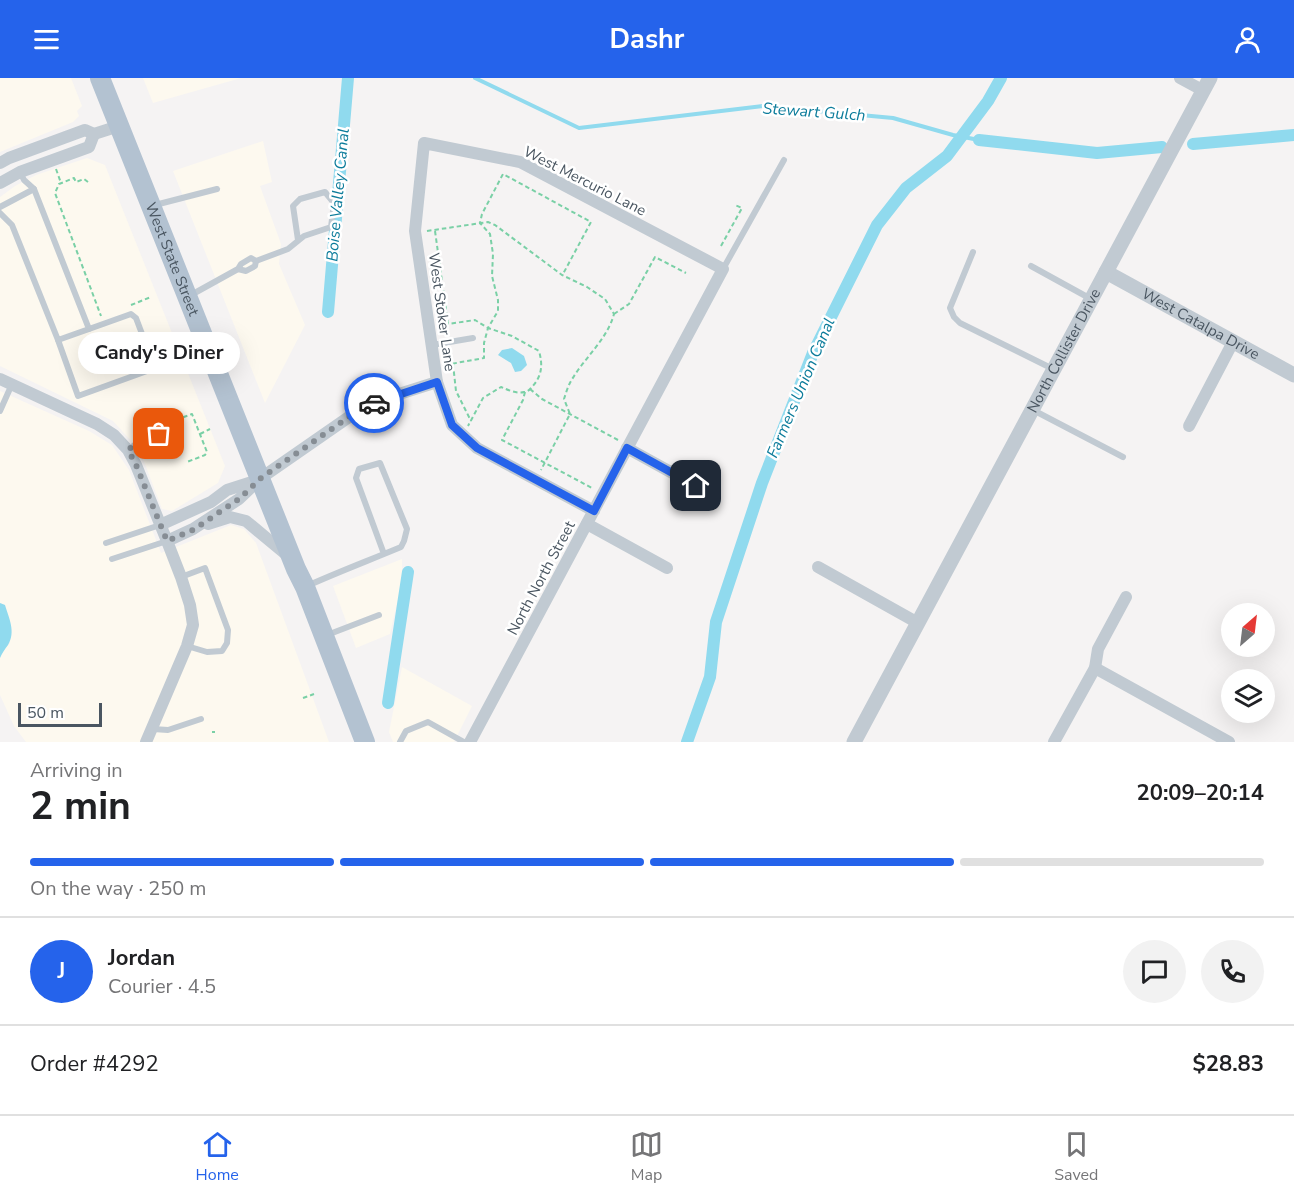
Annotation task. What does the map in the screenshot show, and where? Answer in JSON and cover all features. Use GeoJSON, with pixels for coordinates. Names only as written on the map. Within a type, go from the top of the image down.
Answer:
{"type":"FeatureCollection","features":[{"type":"Feature","properties":{"kind":"main road","name":"West State Street"},"geometry":{"type":"LineString","coordinates":[[100,78],[365,742]]}},
{"type":"Feature","properties":{"kind":"street"},"geometry":{"type":"LineString","coordinates":[[1180,78],[1207,84]]}},
{"type":"Feature","properties":{"kind":"street","name":"North Collister Drive"},"geometry":{"type":"LineString","coordinates":[[854,742],[1207,84]]}},
{"type":"Feature","properties":{"kind":"street"},"geometry":{"type":"LineString","coordinates":[[0,163],[85,130],[94,134],[119,126]]}},
{"type":"Feature","properties":{"kind":"street"},"geometry":{"type":"LineString","coordinates":[[0,183],[20,172],[89,147],[94,134]]}},
{"type":"Feature","properties":{"kind":"street","name":"West Stoker Lane"},"geometry":{"type":"LineString","coordinates":[[424,143],[415,231],[437,382],[452,425],[477,448],[594,511]]}},
{"type":"Feature","properties":{"kind":"street","name":"West Mercurio Lane"},"geometry":{"type":"LineString","coordinates":[[424,143],[520,162],[723,268]]}},
{"type":"Feature","properties":{"kind":"street","name":"North North Street"},"geometry":{"type":"LineString","coordinates":[[470,742],[723,268]]}},
{"type":"Feature","properties":{"kind":"street","name":"West Catalpa Drive"},"geometry":{"type":"LineString","coordinates":[[1106,272],[1294,375]]}},
{"type":"Feature","properties":{"kind":"street"},"geometry":{"type":"LineString","coordinates":[[1189,426],[1233,342]]}},
{"type":"Feature","properties":{"kind":"street"},"geometry":{"type":"LineString","coordinates":[[6,382],[97,424],[114,435],[128,450],[136,465],[167,541],[190,605],[193,625],[187,646],[146,742]]}},
{"type":"Feature","properties":{"kind":"street"},"geometry":{"type":"LineString","coordinates":[[193,530],[239,499],[261,478],[359,410],[377,401],[437,382]]}},
{"type":"Feature","properties":{"kind":"street"},"geometry":{"type":"LineString","coordinates":[[627,448],[696,486]]}},
{"type":"Feature","properties":{"kind":"street"},"geometry":{"type":"LineString","coordinates":[[160,525],[211,502],[227,490],[261,478]]}},
{"type":"Feature","properties":{"kind":"street"},"geometry":{"type":"LineString","coordinates":[[167,541],[230,517],[246,521],[293,560]]}},
{"type":"Feature","properties":{"kind":"street"},"geometry":{"type":"LineString","coordinates":[[587,524],[667,568]]}},
{"type":"Feature","properties":{"kind":"street"},"geometry":{"type":"LineString","coordinates":[[818,567],[918,623]]}},
{"type":"Feature","properties":{"kind":"street"},"geometry":{"type":"LineString","coordinates":[[1054,742],[1095,668],[1098,650],[1126,597]]}},
{"type":"Feature","properties":{"kind":"street"},"geometry":{"type":"LineString","coordinates":[[1095,668],[1229,742]]}},
{"type":"Feature","properties":{"kind":"lane"},"geometry":{"type":"LineString","coordinates":[[723,268],[784,160]]}},
{"type":"Feature","properties":{"kind":"lane"},"geometry":{"type":"LineString","coordinates":[[20,172],[24,180],[34,189],[89,329]]}},
{"type":"Feature","properties":{"kind":"lane"},"geometry":{"type":"LineString","coordinates":[[0,207],[34,189]]}},
{"type":"Feature","properties":{"kind":"lane"},"geometry":{"type":"LineString","coordinates":[[151,206],[218,189]]}},
{"type":"Feature","properties":{"kind":"lane"},"geometry":{"type":"LineString","coordinates":[[188,297],[238,269],[246,271],[255,266],[256,261],[288,249],[304,236],[331,227],[334,203],[325,192],[300,198],[293,206],[298,240]]}},
{"type":"Feature","properties":{"kind":"lane"},"geometry":{"type":"LineString","coordinates":[[0,213],[12,225],[78,396],[71,412]]}},
{"type":"Feature","properties":{"kind":"lane"},"geometry":{"type":"LineString","coordinates":[[973,252],[950,308],[954,317],[969,327],[1054,370]]}},
{"type":"Feature","properties":{"kind":"lane"},"geometry":{"type":"LineString","coordinates":[[1031,266],[1092,299]]}},
{"type":"Feature","properties":{"kind":"lane"},"geometry":{"type":"LineString","coordinates":[[58,340],[134,315],[153,363],[147,371],[78,396]]}},
{"type":"Feature","properties":{"kind":"lane"},"geometry":{"type":"LineString","coordinates":[[432,345],[473,338]]}},
{"type":"Feature","properties":{"kind":"lane"},"geometry":{"type":"LineString","coordinates":[[0,411],[6,382]]}},
{"type":"Feature","properties":{"kind":"lane"},"geometry":{"type":"LineString","coordinates":[[1032,409],[1123,457]]}},
{"type":"Feature","properties":{"kind":"lane"},"geometry":{"type":"LineString","coordinates":[[128,450],[157,431]]}},
{"type":"Feature","properties":{"kind":"lane"},"geometry":{"type":"LineString","coordinates":[[305,587],[384,555],[401,547],[407,529],[380,463],[360,469],[356,478],[384,555]]}},
{"type":"Feature","properties":{"kind":"lane"},"geometry":{"type":"LineString","coordinates":[[106,543],[160,525]]}},
{"type":"Feature","properties":{"kind":"lane"},"geometry":{"type":"LineString","coordinates":[[112,559],[167,541]]}},
{"type":"Feature","properties":{"kind":"lane"},"geometry":{"type":"LineString","coordinates":[[181,577],[205,568],[228,630],[227,643],[222,651],[207,652],[187,646]]}},
{"type":"Feature","properties":{"kind":"lane"},"geometry":{"type":"LineString","coordinates":[[323,637],[379,615]]}},
{"type":"Feature","properties":{"kind":"lane"},"geometry":{"type":"LineString","coordinates":[[152,729],[168,730],[201,719]]}},
{"type":"Feature","properties":{"kind":"lane"},"geometry":{"type":"LineString","coordinates":[[400,742],[406,731],[428,722],[464,742]]}},
{"type":"Feature","properties":{"kind":"path"},"geometry":{"type":"LineString","coordinates":[[54,164],[61,183]]}},
{"type":"Feature","properties":{"kind":"path"},"geometry":{"type":"LineString","coordinates":[[480,224],[482,214],[503,174],[591,222],[562,275]]}},
{"type":"Feature","properties":{"kind":"path"},"geometry":{"type":"LineString","coordinates":[[88,182],[84,179],[76,182],[74,178],[61,183],[55,193],[101,317]]}},
{"type":"Feature","properties":{"kind":"path"},"geometry":{"type":"LineString","coordinates":[[721,246],[742,208],[735,205]]}},
{"type":"Feature","properties":{"kind":"path"},"geometry":{"type":"LineString","coordinates":[[415,231],[435,231],[488,222],[562,275],[588,287],[605,299],[614,314]]}},
{"type":"Feature","properties":{"kind":"path"},"geometry":{"type":"LineString","coordinates":[[444,358],[446,365],[484,358],[484,343],[488,328],[498,310],[492,276],[493,254],[490,234],[480,224]]}},
{"type":"Feature","properties":{"kind":"path"},"geometry":{"type":"LineString","coordinates":[[435,231],[448,324],[475,321],[512,336],[539,351],[543,362],[540,378],[530,389],[525,392],[509,391],[501,387],[483,398],[464,430]]}},
{"type":"Feature","properties":{"kind":"path"},"geometry":{"type":"LineString","coordinates":[[536,480],[570,414],[564,399],[570,382],[611,325],[614,314],[629,304],[655,257],[686,273]]}},
{"type":"Feature","properties":{"kind":"path"},"geometry":{"type":"LineString","coordinates":[[131,305],[151,297]]}},
{"type":"Feature","properties":{"kind":"path"},"geometry":{"type":"LineString","coordinates":[[453,364],[456,391],[471,421]]}},
{"type":"Feature","properties":{"kind":"path"},"geometry":{"type":"LineString","coordinates":[[530,389],[542,399],[617,440],[627,448]]}},
{"type":"Feature","properties":{"kind":"path"},"geometry":{"type":"LineString","coordinates":[[525,392],[502,440],[591,489]]}},
{"type":"Feature","properties":{"kind":"path"},"geometry":{"type":"LineString","coordinates":[[157,431],[192,414],[207,452],[187,462]]}},
{"type":"Feature","properties":{"kind":"path"},"geometry":{"type":"LineString","coordinates":[[200,434],[210,429]]}},
{"type":"Feature","properties":{"kind":"path"},"geometry":{"type":"LineString","coordinates":[[303,698],[314,694]]}},
{"type":"Feature","properties":{"kind":"shaded area"},"geometry":{"type":"Polygon","coordinates":[[[0,78],[71,78],[82,106],[77,111],[79,116],[73,122],[0,152],[0,78]]]}},
{"type":"Feature","properties":{"kind":"shaded area"},"geometry":{"type":"Polygon","coordinates":[[[143,78],[241,78],[153,103],[143,78]]]}},
{"type":"Feature","properties":{"kind":"shaded area"},"geometry":{"type":"Polygon","coordinates":[[[263,141],[272,182],[260,186],[281,244],[279,264],[305,325],[265,403],[173,171],[263,141]]]}},
{"type":"Feature","properties":{"kind":"shaded area"},"geometry":{"type":"Polygon","coordinates":[[[87,158],[105,165],[225,466],[218,483],[172,511],[162,509],[140,451],[113,421],[0,366],[0,197],[36,175],[87,158]]]}},
{"type":"Feature","properties":{"kind":"shaded area"},"geometry":{"type":"Polygon","coordinates":[[[0,391],[89,431],[112,445],[129,470],[161,553],[231,525],[244,529],[256,543],[329,742],[26,742],[14,726],[0,695],[0,658],[3,650],[10,643],[5,605],[0,603],[0,391]]]}},
{"type":"Feature","properties":{"kind":"shaded area"},"geometry":{"type":"Polygon","coordinates":[[[402,559],[402,581],[390,634],[356,648],[333,586],[402,559]]]}},
{"type":"Feature","properties":{"kind":"shaded area"},"geometry":{"type":"Polygon","coordinates":[[[402,667],[472,706],[454,742],[393,742],[389,732],[402,667]]]}},
{"type":"Feature","properties":{"kind":"water"},"geometry":{"type":"Polygon","coordinates":[[[512,348],[524,356],[527,365],[521,371],[515,372],[511,363],[498,355],[502,350],[512,348]]]}},
{"type":"Feature","properties":{"kind":"water"},"geometry":{"type":"Polygon","coordinates":[[[0,603],[5,605],[12,630],[10,640],[0,658],[0,603]]]}},
{"type":"Feature","properties":{"kind":"waterway","name":"Boise Valley Canal"},"geometry":{"type":"LineString","coordinates":[[328,312],[348,78]]}},
{"type":"Feature","properties":{"kind":"waterway","name":"Stewart Gulch"},"geometry":{"type":"LineString","coordinates":[[475,78],[579,128],[763,106],[893,118],[979,140]]}},
{"type":"Feature","properties":{"kind":"waterway","name":"Farmers Union Canal"},"geometry":{"type":"LineString","coordinates":[[687,742],[710,677],[716,622],[762,483],[813,353],[877,225],[906,188],[947,156],[988,101],[1001,78]]}},
{"type":"Feature","properties":{"kind":"waterway","name":"Stewart Gulch"},"geometry":{"type":"LineString","coordinates":[[1193,144],[1294,135]]}},
{"type":"Feature","properties":{"kind":"waterway","name":"Stewart Gulch"},"geometry":{"type":"LineString","coordinates":[[979,140],[1097,153],[1162,147]]}},
{"type":"Feature","properties":{"kind":"waterway","name":"Boise Valley Canal"},"geometry":{"type":"LineString","coordinates":[[388,703],[408,572]]}},
{"type":"Feature","properties":{"kind":"way so far"},"geometry":{"type":"LineString","coordinates":[[159,434],[142,439],[128,450],[167,541],[193,530],[239,499],[261,478],[359,410],[374,403]]}},
{"type":"Feature","properties":{"kind":"place","name":"Candy's Diner"},"geometry":{"type":"Point","coordinates":[159,434]}},
{"type":"Feature","properties":{"kind":"route"},"geometry":{"type":"LineString","coordinates":[[374,403],[437,382],[452,425],[477,448],[594,511],[627,448],[696,486]]}}]}
